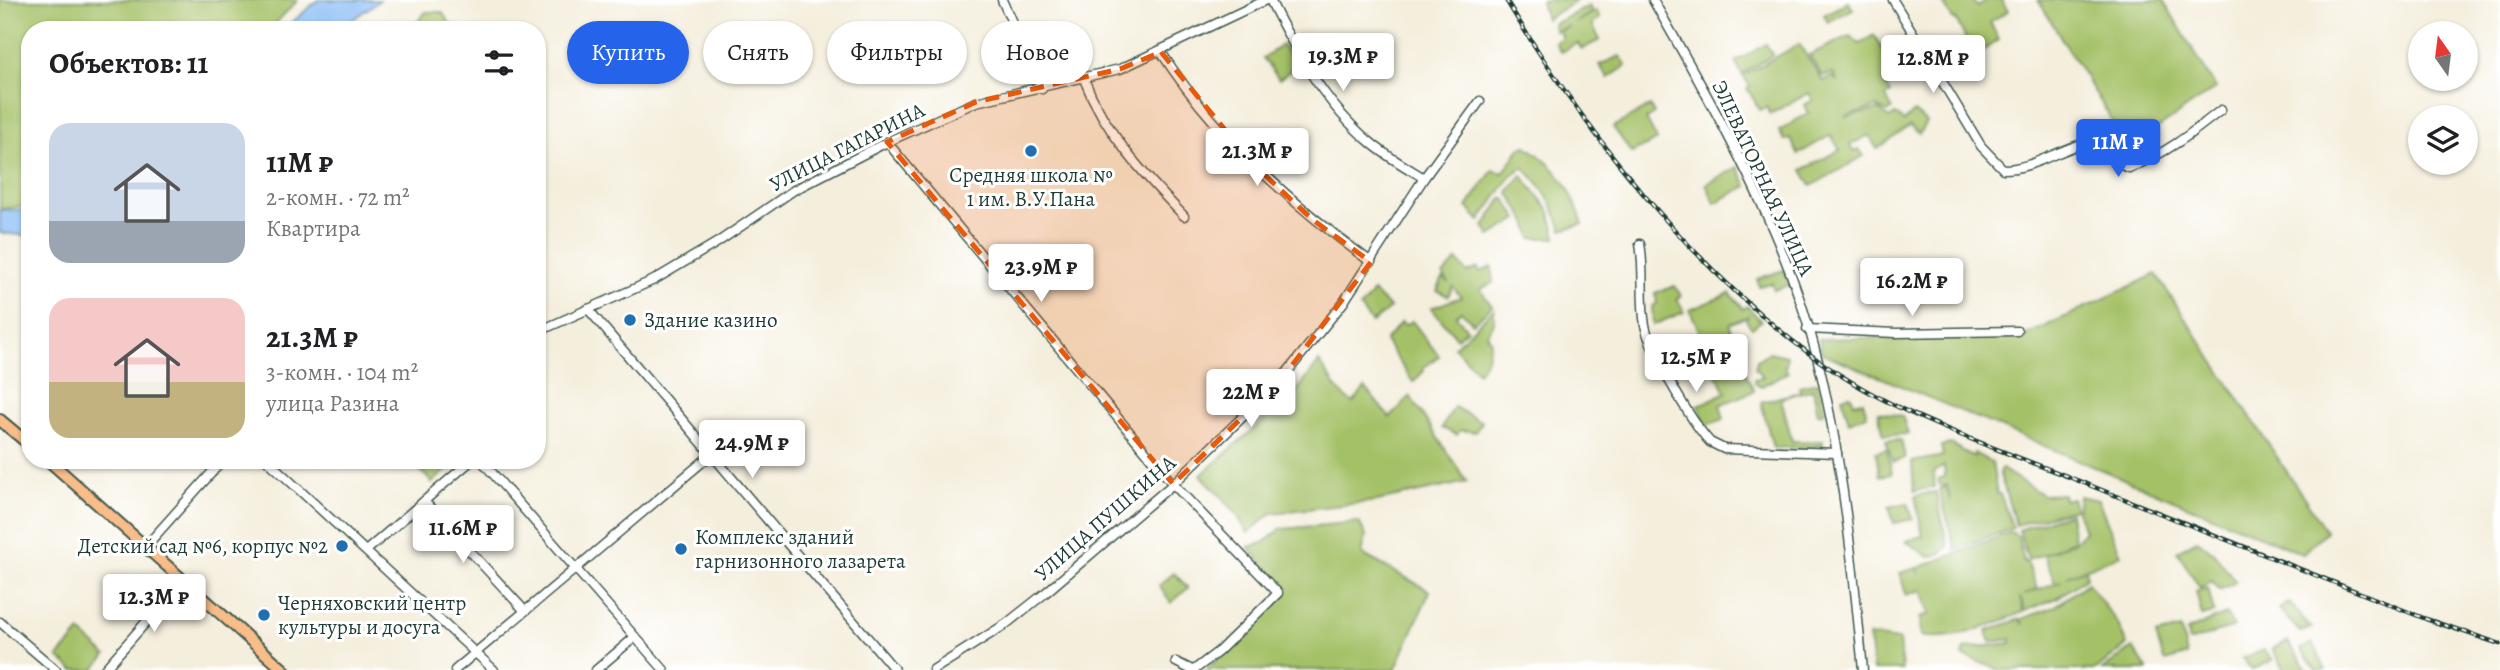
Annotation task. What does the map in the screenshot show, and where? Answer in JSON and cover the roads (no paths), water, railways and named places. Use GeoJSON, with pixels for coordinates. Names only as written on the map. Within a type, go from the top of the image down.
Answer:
{"type":"FeatureCollection","features":[{"type":"Feature","properties":{"kind":"main road"},"geometry":{"type":"LineString","coordinates":[[0,420],[21,438]]}},
{"type":"Feature","properties":{"kind":"main road"},"geometry":{"type":"LineString","coordinates":[[58,469],[284,670]]}},
{"type":"Feature","properties":{"kind":"street"},"geometry":{"type":"LineString","coordinates":[[1002,0],[1042,89]]}},
{"type":"Feature","properties":{"kind":"street"},"geometry":{"type":"LineString","coordinates":[[1268,0],[1342,116],[1370,142],[1424,178]]}},
{"type":"Feature","properties":{"kind":"street","name":"УЛИЦА ГАГАРИНА"},"geometry":{"type":"LineString","coordinates":[[1093,76],[1120,69],[1160,52],[1268,0]]}},
{"type":"Feature","properties":{"kind":"street","name":"ЭЛЕВАТОРНАЯ УЛИЦА"},"geometry":{"type":"LineString","coordinates":[[1653,0],[1720,118],[1746,173],[1772,230],[1817,359],[1837,453],[1863,670]]}},
{"type":"Feature","properties":{"kind":"street"},"geometry":{"type":"LineString","coordinates":[[1893,0],[1981,146],[2003,169],[2020,169],[2084,142],[2100,141],[2119,164],[2129,168],[2150,160],[2187,137],[2221,110]]}},
{"type":"Feature","properties":{"kind":"street"},"geometry":{"type":"LineString","coordinates":[[1160,52],[1177,78],[1280,190],[1313,220],[1371,262]]}},
{"type":"Feature","properties":{"kind":"street","name":"УЛИЦА ГАГАРИНА"},"geometry":{"type":"LineString","coordinates":[[546,328],[654,280],[718,242],[794,190],[887,142],[976,102],[1063,84]]}},
{"type":"Feature","properties":{"kind":"street"},"geometry":{"type":"LineString","coordinates":[[1086,84],[1093,102],[1113,135],[1134,163],[1184,216]]}},
{"type":"Feature","properties":{"kind":"street","name":"УЛИЦА ПУШКИНА"},"geometry":{"type":"LineString","coordinates":[[933,670],[1006,624],[1173,484],[1280,381],[1325,328],[1424,178],[1480,101]]}},
{"type":"Feature","properties":{"kind":"street"},"geometry":{"type":"LineString","coordinates":[[887,142],[1173,484],[1278,593],[1219,651],[1193,670],[1176,662]]}},
{"type":"Feature","properties":{"kind":"street"},"geometry":{"type":"LineString","coordinates":[[1640,244],[1645,271],[1647,332],[1663,366],[1710,442],[1724,449],[1837,453]]}},
{"type":"Feature","properties":{"kind":"street"},"geometry":{"type":"LineString","coordinates":[[588,309],[895,670]]}},
{"type":"Feature","properties":{"kind":"street"},"geometry":{"type":"LineString","coordinates":[[1807,329],[1896,333],[2017,331]]}},
{"type":"Feature","properties":{"kind":"street"},"geometry":{"type":"LineString","coordinates":[[455,670],[712,454]]}},
{"type":"Feature","properties":{"kind":"street"},"geometry":{"type":"LineString","coordinates":[[146,546],[215,469]]}},
{"type":"Feature","properties":{"kind":"street"},"geometry":{"type":"LineString","coordinates":[[277,469],[494,670]]}},
{"type":"Feature","properties":{"kind":"street"},"geometry":{"type":"LineString","coordinates":[[367,550],[461,469]]}},
{"type":"Feature","properties":{"kind":"street"},"geometry":{"type":"LineString","coordinates":[[489,469],[664,670]]}},
{"type":"Feature","properties":{"kind":"street"},"geometry":{"type":"LineString","coordinates":[[424,501],[524,610]]}},
{"type":"Feature","properties":{"kind":"street"},"geometry":{"type":"LineString","coordinates":[[104,670],[183,580]]}},
{"type":"Feature","properties":{"kind":"street"},"geometry":{"type":"LineString","coordinates":[[0,622],[56,670]]}},
{"type":"Feature","properties":{"kind":"street"},"geometry":{"type":"LineString","coordinates":[[596,670],[635,637]]}},
{"type":"Feature","properties":{"kind":"water"},"geometry":{"type":"Polygon","coordinates":[[[318,0],[380,0],[351,21],[294,21],[318,0]]]}},
{"type":"Feature","properties":{"kind":"water"},"geometry":{"type":"Polygon","coordinates":[[[0,210],[21,210],[21,235],[0,233],[0,210]]]}},
{"type":"Feature","properties":{"kind":"railway"},"geometry":{"type":"LineString","coordinates":[[1506,0],[1570,99],[1606,147],[1683,239],[1769,322],[1844,378],[1906,411],[1970,439],[2426,619],[2500,644]]}},
{"type":"Feature","properties":{"kind":"place","name":"Средняя школа № 1 им. В.У.Пана"},"geometry":{"type":"Point","coordinates":[1031,151]}},
{"type":"Feature","properties":{"kind":"place","name":"Здание казино"},"geometry":{"type":"Point","coordinates":[630,320]}},
{"type":"Feature","properties":{"kind":"place","name":"Детский сад №6, корпус №2"},"geometry":{"type":"Point","coordinates":[342,546]}},
{"type":"Feature","properties":{"kind":"place","name":"Комплекс зданий гарнизонного лазарета"},"geometry":{"type":"Point","coordinates":[681,549]}},
{"type":"Feature","properties":{"kind":"place","name":"Черняховский центр культуры и досуга"},"geometry":{"type":"Point","coordinates":[264,615]}}]}
